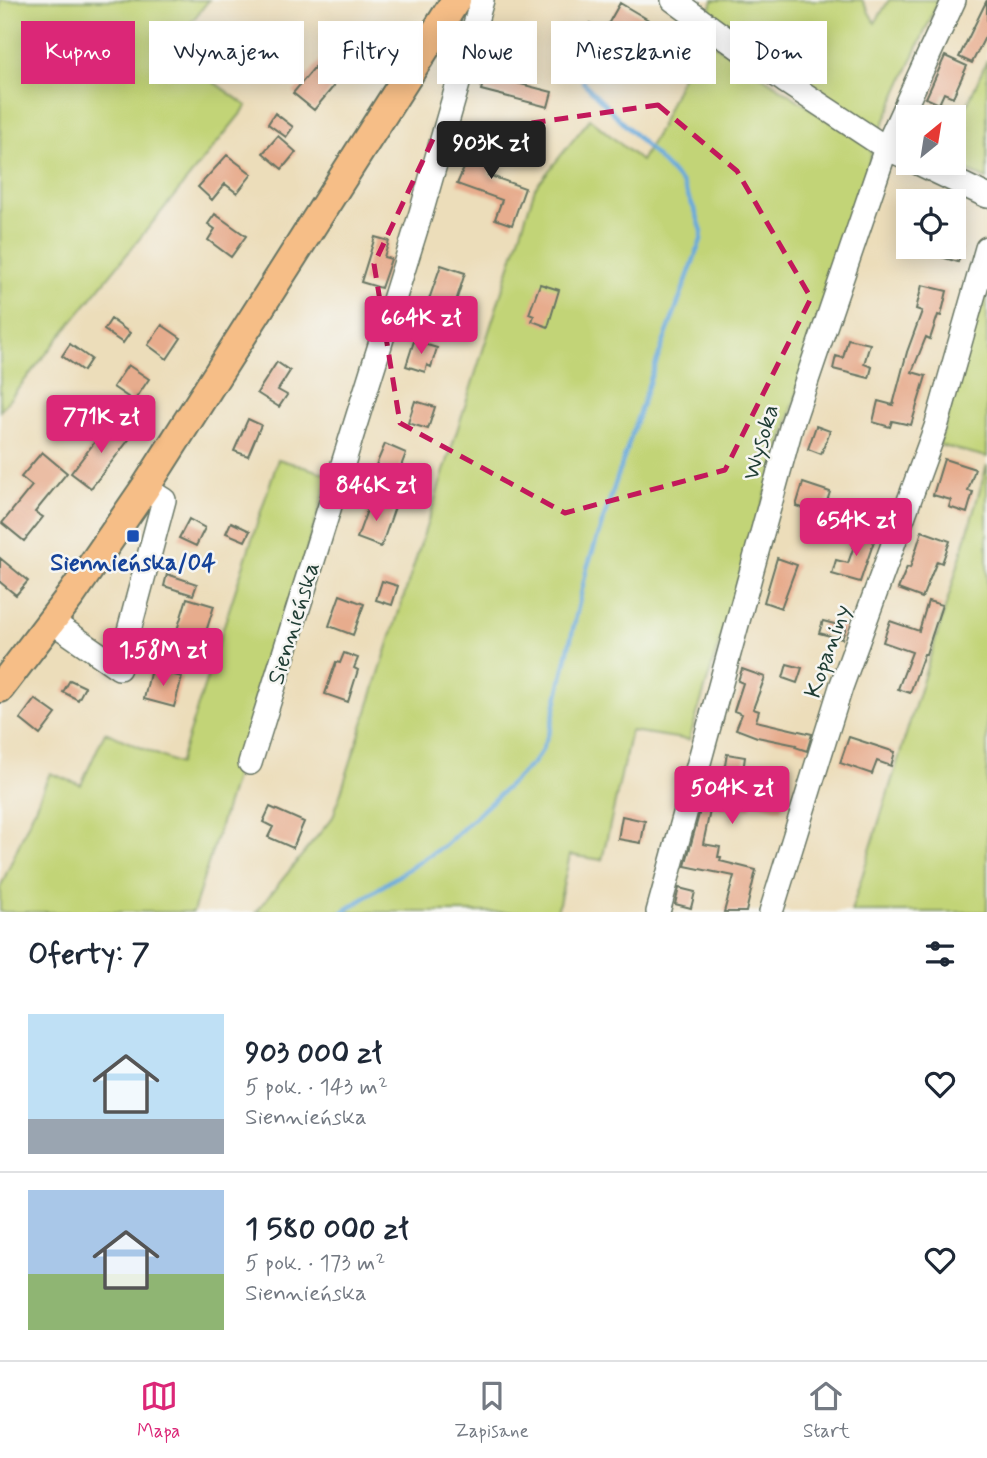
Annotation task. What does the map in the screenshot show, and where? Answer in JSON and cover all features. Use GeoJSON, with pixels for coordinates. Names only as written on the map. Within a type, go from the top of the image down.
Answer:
{"type":"FeatureCollection","features":[{"type":"Feature","properties":{"kind":"main road"},"geometry":{"type":"LineString","coordinates":[[0,688],[145,488],[456,0]]}},
{"type":"Feature","properties":{"kind":"street","name":"Siennieńska"},"geometry":{"type":"LineString","coordinates":[[250,763],[421,214],[482,0]]}},
{"type":"Feature","properties":{"kind":"street","name":"Wysoka"},"geometry":{"type":"LineString","coordinates":[[658,912],[792,424],[886,148],[954,0]]}},
{"type":"Feature","properties":{"kind":"street"},"geometry":{"type":"LineString","coordinates":[[686,4],[786,82],[896,153]]}},
{"type":"Feature","properties":{"kind":"street"},"geometry":{"type":"LineString","coordinates":[[943,175],[987,196]]}},
{"type":"Feature","properties":{"kind":"street","name":"Kopaniny"},"geometry":{"type":"LineString","coordinates":[[771,912],[841,688],[936,427],[987,248]]}},
{"type":"Feature","properties":{"kind":"street"},"geometry":{"type":"LineString","coordinates":[[51,621],[119,668],[164,500],[145,488]]}},
{"type":"Feature","properties":{"kind":"highlighted area"},"geometry":{"type":"Polygon","coordinates":[[[658,105],[737,171],[811,298],[725,470],[565,513],[400,423],[374,264],[434,137],[658,105]]]}},
{"type":"Feature","properties":{"kind":"green space"},"geometry":{"type":"Polygon","coordinates":[[[0,0],[209,0],[192,21],[149,21],[149,84],[216,84],[247,106],[0,411],[0,0]]]}},
{"type":"Feature","properties":{"kind":"green space"},"geometry":{"type":"Polygon","coordinates":[[[713,0],[862,0],[875,23],[889,0],[939,0],[879,133],[809,84],[827,84],[827,21],[730,21],[730,29],[709,14],[713,0]]]}},
{"type":"Feature","properties":{"kind":"green space"},"geometry":{"type":"Polygon","coordinates":[[[716,46],[730,55],[730,84],[774,84],[867,146],[872,153],[689,740],[631,731],[602,860],[570,855],[557,912],[256,912],[333,817],[535,188],[590,119],[641,161],[659,129],[679,84],[716,84],[716,46]]]}},
{"type":"Feature","properties":{"kind":"green space"},"geometry":{"type":"Polygon","coordinates":[[[987,60],[987,179],[966,171],[966,108],[987,60]]]}},
{"type":"Feature","properties":{"kind":"green space"},"geometry":{"type":"Polygon","coordinates":[[[987,284],[987,457],[939,445],[987,284]]]}},
{"type":"Feature","properties":{"kind":"green space"},"geometry":{"type":"Polygon","coordinates":[[[278,459],[330,475],[193,912],[0,912],[0,888],[50,773],[81,785],[105,732],[179,764],[278,459]]]}},
{"type":"Feature","properties":{"kind":"green space"},"geometry":{"type":"Polygon","coordinates":[[[987,465],[987,912],[851,912],[952,586],[987,465]]]}},
{"type":"Feature","properties":{"kind":"building"},"geometry":{"type":"Polygon","coordinates":[[[987,0],[987,33],[972,63],[959,57],[987,0]]]}},
{"type":"Feature","properties":{"kind":"building"},"geometry":{"type":"Polygon","coordinates":[[[620,3],[650,21],[610,21],[620,3]]]}},
{"type":"Feature","properties":{"kind":"building"},"geometry":{"type":"Polygon","coordinates":[[[945,56],[967,66],[953,97],[944,93],[939,104],[926,98],[945,56]]]}},
{"type":"Feature","properties":{"kind":"building"},"geometry":{"type":"Polygon","coordinates":[[[318,63],[318,84],[334,86],[314,110],[293,93],[301,84],[304,84],[304,80],[318,63]]]}},
{"type":"Feature","properties":{"kind":"building"},"geometry":{"type":"Polygon","coordinates":[[[483,84],[520,84],[552,92],[548,107],[481,90],[483,84]]]}},
{"type":"Feature","properties":{"kind":"building"},"geometry":{"type":"Polygon","coordinates":[[[275,113],[293,127],[286,137],[268,124],[275,113]]]}},
{"type":"Feature","properties":{"kind":"building"},"geometry":{"type":"Polygon","coordinates":[[[278,136],[296,152],[282,169],[263,153],[278,136]]]}},
{"type":"Feature","properties":{"kind":"building"},"geometry":{"type":"Polygon","coordinates":[[[477,139],[499,149],[488,175],[525,188],[512,225],[495,219],[502,200],[457,184],[477,139]]]}},
{"type":"Feature","properties":{"kind":"building"},"geometry":{"type":"Polygon","coordinates":[[[504,139],[523,144],[519,159],[500,154],[504,139]]]}},
{"type":"Feature","properties":{"kind":"building"},"geometry":{"type":"Polygon","coordinates":[[[227,155],[252,174],[237,193],[225,184],[212,200],[198,187],[227,155]]]}},
{"type":"Feature","properties":{"kind":"building"},"geometry":{"type":"Polygon","coordinates":[[[215,214],[246,236],[231,257],[208,240],[215,229],[208,224],[215,214]]]}},
{"type":"Feature","properties":{"kind":"building"},"geometry":{"type":"Polygon","coordinates":[[[375,237],[389,241],[384,257],[391,259],[381,288],[361,282],[375,237]]]}},
{"type":"Feature","properties":{"kind":"building"},"geometry":{"type":"Polygon","coordinates":[[[441,265],[465,273],[450,320],[425,311],[441,265]]]}},
{"type":"Feature","properties":{"kind":"building"},"geometry":{"type":"Polygon","coordinates":[[[540,284],[559,290],[548,327],[532,321],[534,316],[529,314],[540,284]]]}},
{"type":"Feature","properties":{"kind":"building"},"geometry":{"type":"Polygon","coordinates":[[[922,285],[947,291],[941,316],[938,315],[930,339],[926,337],[912,372],[926,376],[911,425],[892,421],[890,427],[873,422],[878,401],[893,405],[907,352],[922,311],[916,309],[922,285]]]}},
{"type":"Feature","properties":{"kind":"building"},"geometry":{"type":"Polygon","coordinates":[[[111,319],[130,333],[123,343],[104,330],[111,319]]]}},
{"type":"Feature","properties":{"kind":"building"},"geometry":{"type":"Polygon","coordinates":[[[162,325],[181,338],[167,359],[148,345],[162,325]]]}},
{"type":"Feature","properties":{"kind":"building"},"geometry":{"type":"Polygon","coordinates":[[[848,339],[870,344],[864,364],[872,367],[869,378],[833,369],[836,356],[843,358],[848,339]]]}},
{"type":"Feature","properties":{"kind":"building"},"geometry":{"type":"Polygon","coordinates":[[[414,341],[437,348],[431,367],[427,365],[425,372],[406,366],[414,341]]]}},
{"type":"Feature","properties":{"kind":"building"},"geometry":{"type":"Polygon","coordinates":[[[70,344],[91,359],[83,371],[62,356],[70,344]]]}},
{"type":"Feature","properties":{"kind":"building"},"geometry":{"type":"Polygon","coordinates":[[[277,362],[290,371],[278,390],[287,395],[279,407],[257,393],[277,362]]]}},
{"type":"Feature","properties":{"kind":"building"},"geometry":{"type":"Polygon","coordinates":[[[128,365],[149,379],[134,401],[113,387],[128,365]]]}},
{"type":"Feature","properties":{"kind":"building"},"geometry":{"type":"Polygon","coordinates":[[[415,401],[435,407],[428,429],[408,423],[415,401]]]}},
{"type":"Feature","properties":{"kind":"building"},"geometry":{"type":"Polygon","coordinates":[[[248,419],[261,425],[248,456],[234,451],[248,419]]]}},
{"type":"Feature","properties":{"kind":"building"},"geometry":{"type":"Polygon","coordinates":[[[110,422],[131,437],[91,488],[71,473],[110,422]]]}},
{"type":"Feature","properties":{"kind":"building"},"geometry":{"type":"Polygon","coordinates":[[[816,426],[830,431],[821,454],[808,449],[816,426]]]}},
{"type":"Feature","properties":{"kind":"building"},"geometry":{"type":"Polygon","coordinates":[[[385,444],[406,453],[398,474],[376,465],[385,444]]]}},
{"type":"Feature","properties":{"kind":"building"},"geometry":{"type":"Polygon","coordinates":[[[42,452],[67,473],[35,512],[43,517],[24,541],[2,523],[32,486],[21,477],[42,452]]]}},
{"type":"Feature","properties":{"kind":"building"},"geometry":{"type":"Polygon","coordinates":[[[944,459],[975,469],[968,491],[973,492],[967,513],[949,507],[951,500],[933,495],[944,459]]]}},
{"type":"Feature","properties":{"kind":"building"},"geometry":{"type":"Polygon","coordinates":[[[803,483],[830,492],[823,514],[796,506],[803,483]]]}},
{"type":"Feature","properties":{"kind":"building"},"geometry":{"type":"Polygon","coordinates":[[[371,499],[395,507],[381,547],[357,538],[371,499]]]}},
{"type":"Feature","properties":{"kind":"building"},"geometry":{"type":"Polygon","coordinates":[[[189,519],[205,528],[196,546],[179,538],[189,519]]]}},
{"type":"Feature","properties":{"kind":"building"},"geometry":{"type":"Polygon","coordinates":[[[231,522],[250,531],[245,541],[226,533],[231,522]]]}},
{"type":"Feature","properties":{"kind":"building"},"geometry":{"type":"Polygon","coordinates":[[[860,529],[876,535],[860,582],[832,574],[836,560],[848,563],[860,529]]]}},
{"type":"Feature","properties":{"kind":"building"},"geometry":{"type":"Polygon","coordinates":[[[922,531],[950,541],[942,563],[937,561],[922,598],[898,589],[907,567],[910,568],[922,531]]]}},
{"type":"Feature","properties":{"kind":"building"},"geometry":{"type":"Polygon","coordinates":[[[0,558],[28,581],[16,595],[0,582],[0,558]]]}},
{"type":"Feature","properties":{"kind":"building"},"geometry":{"type":"Polygon","coordinates":[[[777,558],[797,565],[781,608],[764,602],[777,558]]]}},
{"type":"Feature","properties":{"kind":"building"},"geometry":{"type":"Polygon","coordinates":[[[167,574],[197,584],[193,595],[164,586],[167,574]]]}},
{"type":"Feature","properties":{"kind":"building"},"geometry":{"type":"Polygon","coordinates":[[[382,581],[398,586],[392,605],[376,600],[382,581]]]}},
{"type":"Feature","properties":{"kind":"building"},"geometry":{"type":"Polygon","coordinates":[[[340,595],[364,604],[353,635],[329,626],[340,595]]]}},
{"type":"Feature","properties":{"kind":"building"},"geometry":{"type":"Polygon","coordinates":[[[187,598],[214,606],[200,651],[173,643],[187,598]]]}},
{"type":"Feature","properties":{"kind":"building"},"geometry":{"type":"Polygon","coordinates":[[[928,601],[942,605],[910,693],[898,689],[912,652],[883,642],[890,621],[919,631],[928,601]]]}},
{"type":"Feature","properties":{"kind":"building"},"geometry":{"type":"Polygon","coordinates":[[[823,621],[846,627],[842,639],[819,633],[823,621]]]}},
{"type":"Feature","properties":{"kind":"building"},"geometry":{"type":"Polygon","coordinates":[[[344,653],[358,658],[354,668],[358,670],[348,702],[325,694],[336,662],[340,663],[344,653]]]}},
{"type":"Feature","properties":{"kind":"building"},"geometry":{"type":"Polygon","coordinates":[[[787,664],[802,668],[797,683],[783,678],[787,664]]]}},
{"type":"Feature","properties":{"kind":"building"},"geometry":{"type":"Polygon","coordinates":[[[151,669],[182,677],[174,707],[144,699],[151,669]]]}},
{"type":"Feature","properties":{"kind":"building"},"geometry":{"type":"Polygon","coordinates":[[[742,669],[765,677],[753,709],[759,711],[756,721],[812,734],[807,751],[795,747],[796,745],[757,737],[736,729],[742,714],[734,711],[743,683],[738,681],[742,669]]]}},
{"type":"Feature","properties":{"kind":"building"},"geometry":{"type":"Polygon","coordinates":[[[70,680],[85,687],[78,700],[63,692],[70,680]]]}},
{"type":"Feature","properties":{"kind":"building"},"geometry":{"type":"Polygon","coordinates":[[[35,699],[56,714],[40,735],[20,719],[35,699]]]}},
{"type":"Feature","properties":{"kind":"building"},"geometry":{"type":"Polygon","coordinates":[[[849,737],[895,752],[891,766],[877,761],[872,774],[840,763],[849,737]]]}},
{"type":"Feature","properties":{"kind":"building"},"geometry":{"type":"Polygon","coordinates":[[[727,754],[745,757],[743,771],[759,776],[758,780],[787,788],[781,810],[752,802],[750,809],[728,804],[727,809],[711,806],[703,844],[720,847],[720,861],[756,870],[746,912],[724,912],[734,876],[685,866],[707,785],[721,788],[727,754]]]}},
{"type":"Feature","properties":{"kind":"building"},"geometry":{"type":"Polygon","coordinates":[[[270,807],[304,822],[293,848],[268,837],[273,827],[263,822],[270,807]]]}},
{"type":"Feature","properties":{"kind":"building"},"geometry":{"type":"Polygon","coordinates":[[[622,816],[645,821],[641,843],[618,839],[622,816]]]}},
{"type":"Feature","properties":{"kind":"building"},"geometry":{"type":"Polygon","coordinates":[[[679,888],[695,892],[691,908],[675,904],[679,888]]]}},
{"type":"Feature","properties":{"kind":"waterway"},"geometry":{"type":"LineString","coordinates":[[343,912],[445,845],[533,763],[541,752],[550,730],[587,568],[652,374],[701,240],[702,231],[682,183],[585,84]]}},
{"type":"Feature","properties":{"kind":"place","name":"Siennieńska/04"},"geometry":{"type":"Point","coordinates":[133,536]}}]}
